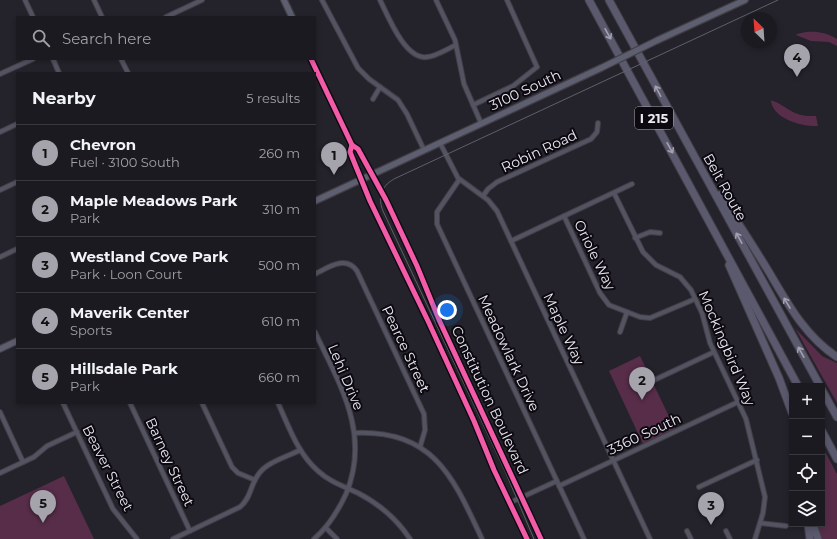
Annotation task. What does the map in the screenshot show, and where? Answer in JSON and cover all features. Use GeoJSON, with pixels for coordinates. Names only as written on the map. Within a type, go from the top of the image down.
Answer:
{"type":"FeatureCollection","features":[{"type":"Feature","properties":{"kind":"highway","name":"I 215"},"geometry":{"type":"LineString","coordinates":[[589,0],[796,383]]}},
{"type":"Feature","properties":{"kind":"highway","name":"Belt Route"},"geometry":{"type":"LineString","coordinates":[[609,0],[818,383]]}},
{"type":"Feature","properties":{"kind":"highway"},"geometry":{"type":"LineString","coordinates":[[703,174],[739,223],[795,316],[810,334],[837,357]]}},
{"type":"Feature","properties":{"kind":"highway"},"geometry":{"type":"LineString","coordinates":[[718,237],[742,297],[783,387],[789,404]]}},
{"type":"Feature","properties":{"kind":"highway"},"geometry":{"type":"LineString","coordinates":[[810,334],[837,354]]}},
{"type":"Feature","properties":{"kind":"highway"},"geometry":{"type":"LineString","coordinates":[[825,395],[837,417]]}},
{"type":"Feature","properties":{"kind":"highway"},"geometry":{"type":"LineString","coordinates":[[825,437],[837,459]]}},
{"type":"Feature","properties":{"kind":"highway"},"geometry":{"type":"LineString","coordinates":[[808,527],[810,539]]}},
{"type":"Feature","properties":{"kind":"highway"},"geometry":{"type":"LineString","coordinates":[[814,527],[818,539]]}},
{"type":"Feature","properties":{"kind":"main road"},"geometry":{"type":"LineString","coordinates":[[284,0],[292,16]]}},
{"type":"Feature","properties":{"kind":"main road","name":"3100 South"},"geometry":{"type":"LineString","coordinates":[[316,201],[745,0]]}},
{"type":"Feature","properties":{"kind":"main road","name":"Constitution Boulevard"},"geometry":{"type":"LineString","coordinates":[[312,60],[352,144],[358,149],[386,200],[417,266],[440,322],[541,539]]}},
{"type":"Feature","properties":{"kind":"main road","name":"Constitution Boulevard"},"geometry":{"type":"LineString","coordinates":[[352,144],[350,152],[370,201],[474,421],[509,503],[527,539]]}},
{"type":"Feature","properties":{"kind":"main road"},"geometry":{"type":"LineString","coordinates":[[0,349],[16,341]]}},
{"type":"Feature","properties":{"kind":"street"},"geometry":{"type":"LineString","coordinates":[[25,0],[33,16]]}},
{"type":"Feature","properties":{"kind":"street"},"geometry":{"type":"LineString","coordinates":[[94,0],[102,16]]}},
{"type":"Feature","properties":{"kind":"street"},"geometry":{"type":"LineString","coordinates":[[168,16],[202,0]]}},
{"type":"Feature","properties":{"kind":"street"},"geometry":{"type":"LineString","coordinates":[[322,0],[358,68],[369,79],[394,96],[404,109],[424,150]]}},
{"type":"Feature","properties":{"kind":"street"},"geometry":{"type":"LineString","coordinates":[[380,0],[399,38],[418,55],[429,57],[456,45]]}},
{"type":"Feature","properties":{"kind":"street"},"geometry":{"type":"LineString","coordinates":[[436,0],[456,45],[464,84],[481,123]]}},
{"type":"Feature","properties":{"kind":"street"},"geometry":{"type":"LineString","coordinates":[[473,105],[513,86],[537,67],[507,0]]}},
{"type":"Feature","properties":{"kind":"street"},"geometry":{"type":"LineString","coordinates":[[1,73],[31,60]]}},
{"type":"Feature","properties":{"kind":"street"},"geometry":{"type":"LineString","coordinates":[[53,60],[59,72]]}},
{"type":"Feature","properties":{"kind":"street"},"geometry":{"type":"LineString","coordinates":[[122,60],[128,72]]}},
{"type":"Feature","properties":{"kind":"street"},"geometry":{"type":"LineString","coordinates":[[373,99],[380,87]]}},
{"type":"Feature","properties":{"kind":"street","name":"Robin Road"},"geometry":{"type":"LineString","coordinates":[[483,196],[488,189],[498,182],[591,139],[598,132],[598,123]]}},
{"type":"Feature","properties":{"kind":"street"},"geometry":{"type":"LineString","coordinates":[[0,132],[16,124]]}},
{"type":"Feature","properties":{"kind":"street","name":"Maple Way"},"geometry":{"type":"LineString","coordinates":[[440,143],[459,180],[483,196],[496,210],[650,539]]}},
{"type":"Feature","properties":{"kind":"street","name":"Meadowlark Drive"},"geometry":{"type":"LineString","coordinates":[[459,180],[437,212],[437,224],[584,539]]}},
{"type":"Feature","properties":{"kind":"street"},"geometry":{"type":"LineString","coordinates":[[0,190],[16,182]]}},
{"type":"Feature","properties":{"kind":"street"},"geometry":{"type":"LineString","coordinates":[[511,241],[632,184]]}},
{"type":"Feature","properties":{"kind":"street","name":"Mockingbird Way"},"geometry":{"type":"LineString","coordinates":[[614,193],[635,238],[647,258],[656,265],[680,277],[688,285],[702,313],[708,339],[748,424],[765,496],[763,513],[755,539]]}},
{"type":"Feature","properties":{"kind":"street","name":"Oriole Way"},"geometry":{"type":"LineString","coordinates":[[564,216],[602,298],[609,305],[644,318],[654,317],[695,298]]}},
{"type":"Feature","properties":{"kind":"street"},"geometry":{"type":"LineString","coordinates":[[635,238],[650,232],[660,232]]}},
{"type":"Feature","properties":{"kind":"street"},"geometry":{"type":"LineString","coordinates":[[0,257],[16,249]]}},
{"type":"Feature","properties":{"kind":"street","name":"Pearce Street"},"geometry":{"type":"LineString","coordinates":[[316,274],[340,263],[351,264],[358,274],[424,414],[425,430],[420,447]]}},
{"type":"Feature","properties":{"kind":"street"},"geometry":{"type":"LineString","coordinates":[[620,332],[627,312]]}},
{"type":"Feature","properties":{"kind":"street","name":"Lehi Drive"},"geometry":{"type":"LineString","coordinates":[[314,539],[326,528],[336,514],[348,489],[354,464],[355,433],[346,398],[316,334]]}},
{"type":"Feature","properties":{"kind":"street"},"geometry":{"type":"LineString","coordinates":[[650,382],[714,352]]}},
{"type":"Feature","properties":{"kind":"street","name":"3360 South"},"geometry":{"type":"LineString","coordinates":[[559,486],[738,402]]}},
{"type":"Feature","properties":{"kind":"street","name":"Beaver Street"},"geometry":{"type":"LineString","coordinates":[[63,404],[113,509],[137,539]]}},
{"type":"Feature","properties":{"kind":"street","name":"Barney Street"},"geometry":{"type":"LineString","coordinates":[[130,404],[190,531]]}},
{"type":"Feature","properties":{"kind":"street"},"geometry":{"type":"LineString","coordinates":[[202,404],[232,467],[238,473],[255,480]]}},
{"type":"Feature","properties":{"kind":"street"},"geometry":{"type":"LineString","coordinates":[[278,404],[300,450],[321,474],[378,505],[392,516],[410,539]]}},
{"type":"Feature","properties":{"kind":"street"},"geometry":{"type":"LineString","coordinates":[[0,412],[23,462]]}},
{"type":"Feature","properties":{"kind":"street"},"geometry":{"type":"LineString","coordinates":[[0,473],[37,455],[50,445],[77,432]]}},
{"type":"Feature","properties":{"kind":"street"},"geometry":{"type":"LineString","coordinates":[[355,433],[386,434],[420,447],[442,465],[454,482],[482,539]]}},
{"type":"Feature","properties":{"kind":"street"},"geometry":{"type":"LineString","coordinates":[[173,539],[240,507],[250,496],[255,480],[265,468],[300,450]]}},
{"type":"Feature","properties":{"kind":"street"},"geometry":{"type":"LineString","coordinates":[[699,487],[757,460]]}},
{"type":"Feature","properties":{"kind":"street"},"geometry":{"type":"LineString","coordinates":[[509,503],[557,481]]}},
{"type":"Feature","properties":{"kind":"street"},"geometry":{"type":"LineString","coordinates":[[760,523],[786,526]]}},
{"type":"Feature","properties":{"kind":"street"},"geometry":{"type":"LineString","coordinates":[[326,528],[337,539]]}},
{"type":"Feature","properties":{"kind":"street"},"geometry":{"type":"LineString","coordinates":[[687,530],[691,539]]}},
{"type":"Feature","properties":{"kind":"street"},"geometry":{"type":"LineString","coordinates":[[726,531],[730,539]]}},
{"type":"Feature","properties":{"kind":"shaded area"},"geometry":{"type":"Polygon","coordinates":[[[806,32],[818,32],[830,35],[837,39],[837,46],[829,42],[811,41],[796,35],[806,32]]]}},
{"type":"Feature","properties":{"kind":"shaded area"},"geometry":{"type":"Polygon","coordinates":[[[771,100],[796,113],[816,116],[818,126],[804,125],[782,117],[773,107],[771,100]]]}},
{"type":"Feature","properties":{"kind":"shaded area"},"geometry":{"type":"Polygon","coordinates":[[[795,328],[822,356],[837,363],[837,403],[795,328]]]}},
{"type":"Feature","properties":{"kind":"shaded area"},"geometry":{"type":"Polygon","coordinates":[[[640,356],[675,429],[643,444],[609,371],[640,356]]]}},
{"type":"Feature","properties":{"kind":"shaded area"},"geometry":{"type":"Polygon","coordinates":[[[825,452],[837,474],[837,539],[822,539],[816,527],[825,527],[825,452]]]}},
{"type":"Feature","properties":{"kind":"shaded area"},"geometry":{"type":"Polygon","coordinates":[[[64,476],[94,539],[0,539],[0,506],[64,476]]]}},
{"type":"Feature","properties":{"kind":"tram line"},"geometry":{"type":"LineString","coordinates":[[534,539],[505,471],[383,211],[381,206],[382,192],[387,184],[396,178],[778,0]]}},
{"type":"Feature","properties":{"kind":"cycle path"},"geometry":{"type":"LineString","coordinates":[[311,60],[352,145],[358,149],[386,200],[417,266],[440,322],[541,539]]}},
{"type":"Feature","properties":{"kind":"cycle path"},"geometry":{"type":"LineString","coordinates":[[352,145],[350,152],[370,201],[428,321],[474,421],[494,470],[527,539]]}},
{"type":"Feature","properties":{"kind":"place","name":"Maverik Center"},"geometry":{"type":"Point","coordinates":[797,77]}},
{"type":"Feature","properties":{"kind":"place","name":"Chevron"},"geometry":{"type":"Point","coordinates":[334,175]}},
{"type":"Feature","properties":{"kind":"place","name":"Maple Meadows Park"},"geometry":{"type":"Point","coordinates":[642,400]}},
{"type":"Feature","properties":{"kind":"place","name":"Hillsdale Park"},"geometry":{"type":"Point","coordinates":[43,523]}},
{"type":"Feature","properties":{"kind":"place","name":"Westland Cove Park"},"geometry":{"type":"Point","coordinates":[711,525]}}]}
